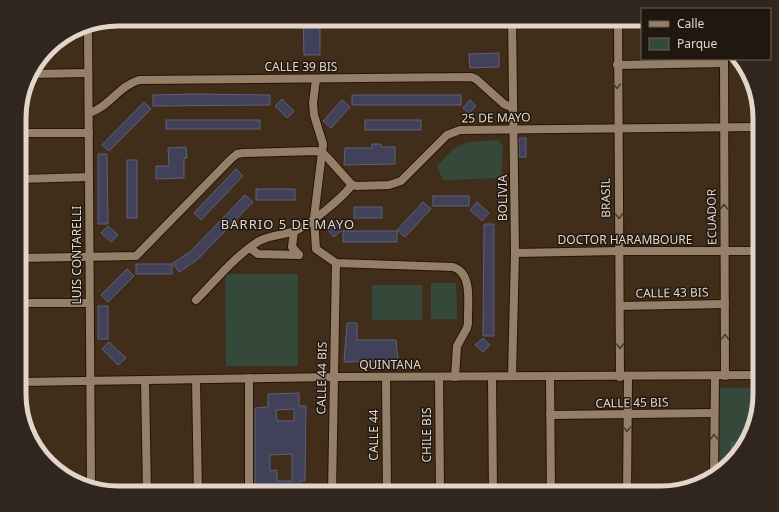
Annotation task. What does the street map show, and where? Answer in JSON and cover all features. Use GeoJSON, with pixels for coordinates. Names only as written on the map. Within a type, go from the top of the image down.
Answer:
{"type":"FeatureCollection","features":[{"type":"Feature","properties":{"kind":"street","name":"BOLIVIA"},"geometry":{"type":"LineString","coordinates":[[512,26],[515,253],[512,376]]}},
{"type":"Feature","properties":{"kind":"street","name":"BRASIL"},"geometry":{"type":"LineString","coordinates":[[618,26],[617,128],[620,306],[627,415],[627,486]]}},
{"type":"Feature","properties":{"kind":"street","name":"LUIS CONTARELLI"},"geometry":{"type":"LineString","coordinates":[[88,31],[89,303],[92,482]]}},
{"type":"Feature","properties":{"kind":"street"},"geometry":{"type":"LineString","coordinates":[[617,65],[724,61]]}},
{"type":"Feature","properties":{"kind":"street","name":"ECUADOR"},"geometry":{"type":"LineString","coordinates":[[724,61],[723,127],[725,376]]}},
{"type":"Feature","properties":{"kind":"street"},"geometry":{"type":"LineString","coordinates":[[37,74],[88,73]]}},
{"type":"Feature","properties":{"kind":"street","name":"CALLE 39 BIS"},"geometry":{"type":"LineString","coordinates":[[89,113],[100,108],[126,85],[139,80],[471,77],[476,79],[504,104],[513,108]]}},
{"type":"Feature","properties":{"kind":"street"},"geometry":{"type":"LineString","coordinates":[[316,79],[314,109],[323,144],[314,218],[316,249],[336,263],[453,267],[463,272],[467,281],[468,323],[457,346],[455,377]]}},
{"type":"Feature","properties":{"kind":"street","name":"25 DE MAYO"},"geometry":{"type":"LineString","coordinates":[[352,185],[395,184],[401,181],[447,135],[454,132],[617,128],[753,127]]}},
{"type":"Feature","properties":{"kind":"street"},"geometry":{"type":"LineString","coordinates":[[26,133],[89,133]]}},
{"type":"Feature","properties":{"kind":"street"},"geometry":{"type":"LineString","coordinates":[[26,258],[131,256],[140,253],[237,154],[316,151],[322,153],[352,185],[336,201],[294,231],[261,240],[250,248],[196,300]]}},
{"type":"Feature","properties":{"kind":"street"},"geometry":{"type":"LineString","coordinates":[[26,179],[89,177]]}},
{"type":"Feature","properties":{"kind":"street"},"geometry":{"type":"LineString","coordinates":[[250,248],[258,254],[299,255],[292,247],[294,231]]}},
{"type":"Feature","properties":{"kind":"street","name":"DOCTOR HARAMBOURE"},"geometry":{"type":"LineString","coordinates":[[515,253],[619,251],[753,251]]}},
{"type":"Feature","properties":{"kind":"street","name":"CALLE 44 BIS"},"geometry":{"type":"LineString","coordinates":[[332,486],[336,263]]}},
{"type":"Feature","properties":{"kind":"street"},"geometry":{"type":"LineString","coordinates":[[26,303],[89,303]]}},
{"type":"Feature","properties":{"kind":"street","name":"CALLE 43 BIS"},"geometry":{"type":"LineString","coordinates":[[620,306],[725,304]]}},
{"type":"Feature","properties":{"kind":"street","name":"QUINTANA"},"geometry":{"type":"LineString","coordinates":[[26,382],[334,377],[492,378],[512,376],[753,375]]}},
{"type":"Feature","properties":{"kind":"street"},"geometry":{"type":"LineString","coordinates":[[714,469],[715,376]]}},
{"type":"Feature","properties":{"kind":"street","name":"CHILE BIS"},"geometry":{"type":"LineString","coordinates":[[439,377],[440,486]]}},
{"type":"Feature","properties":{"kind":"street"},"geometry":{"type":"LineString","coordinates":[[550,377],[551,486]]}},
{"type":"Feature","properties":{"kind":"street"},"geometry":{"type":"LineString","coordinates":[[248,486],[249,378]]}},
{"type":"Feature","properties":{"kind":"street","name":"CALLE 44"},"geometry":{"type":"LineString","coordinates":[[386,378],[387,486]]}},
{"type":"Feature","properties":{"kind":"street"},"geometry":{"type":"LineString","coordinates":[[492,378],[493,486]]}},
{"type":"Feature","properties":{"kind":"street"},"geometry":{"type":"LineString","coordinates":[[145,380],[147,486]]}},
{"type":"Feature","properties":{"kind":"street"},"geometry":{"type":"LineString","coordinates":[[196,380],[198,486]]}},
{"type":"Feature","properties":{"kind":"street","name":"CALLE 45 BIS"},"geometry":{"type":"LineString","coordinates":[[550,415],[714,413]]}},
{"type":"Feature","properties":{"kind":"green space"},"geometry":{"type":"Polygon","coordinates":[[[498,140],[503,146],[501,178],[443,180],[437,166],[452,151],[469,142],[498,140]]]}},
{"type":"Feature","properties":{"kind":"green space"},"geometry":{"type":"Polygon","coordinates":[[[225,274],[298,274],[298,366],[226,366],[225,274]]]}},
{"type":"Feature","properties":{"kind":"green space"},"geometry":{"type":"Polygon","coordinates":[[[431,283],[456,283],[457,319],[431,319],[431,283]]]}},
{"type":"Feature","properties":{"kind":"green space"},"geometry":{"type":"Polygon","coordinates":[[[372,285],[422,285],[422,320],[372,320],[372,285]]]}},
{"type":"Feature","properties":{"kind":"green space"},"geometry":{"type":"Polygon","coordinates":[[[717,388],[753,388],[751,412],[744,435],[730,455],[718,466],[717,388]]]}},
{"type":"Feature","properties":{"kind":"building"},"geometry":{"type":"Polygon","coordinates":[[[303,26],[320,26],[320,55],[304,55],[303,26]]]}},
{"type":"Feature","properties":{"kind":"building"},"geometry":{"type":"Polygon","coordinates":[[[499,53],[499,67],[470,68],[469,54],[499,53]]]}},
{"type":"Feature","properties":{"kind":"building"},"geometry":{"type":"Polygon","coordinates":[[[153,95],[270,95],[270,105],[153,106],[153,95]]]}},
{"type":"Feature","properties":{"kind":"building"},"geometry":{"type":"Polygon","coordinates":[[[352,95],[461,95],[461,105],[352,105],[352,95]]]}},
{"type":"Feature","properties":{"kind":"building"},"geometry":{"type":"Polygon","coordinates":[[[282,99],[294,111],[287,118],[275,106],[282,99]]]}},
{"type":"Feature","properties":{"kind":"building"},"geometry":{"type":"Polygon","coordinates":[[[342,100],[350,107],[331,128],[323,121],[342,100]]]}},
{"type":"Feature","properties":{"kind":"building"},"geometry":{"type":"Polygon","coordinates":[[[470,100],[476,106],[469,113],[463,108],[470,100]]]}},
{"type":"Feature","properties":{"kind":"building"},"geometry":{"type":"Polygon","coordinates":[[[144,102],[151,109],[109,151],[102,145],[144,102]]]}},
{"type":"Feature","properties":{"kind":"building"},"geometry":{"type":"Polygon","coordinates":[[[166,120],[260,120],[260,129],[166,129],[166,120]]]}},
{"type":"Feature","properties":{"kind":"building"},"geometry":{"type":"Polygon","coordinates":[[[365,120],[421,120],[421,130],[365,130],[365,120]]]}},
{"type":"Feature","properties":{"kind":"building"},"geometry":{"type":"Polygon","coordinates":[[[519,138],[526,138],[526,157],[519,157],[519,138]]]}},
{"type":"Feature","properties":{"kind":"building"},"geometry":{"type":"Polygon","coordinates":[[[372,144],[381,144],[381,147],[395,147],[395,164],[344,165],[345,148],[372,148],[372,144]]]}},
{"type":"Feature","properties":{"kind":"building"},"geometry":{"type":"Polygon","coordinates":[[[186,147],[187,158],[184,158],[184,178],[156,179],[156,166],[169,166],[168,148],[186,147]]]}},
{"type":"Feature","properties":{"kind":"building"},"geometry":{"type":"Polygon","coordinates":[[[98,154],[107,154],[108,224],[98,224],[98,154]]]}},
{"type":"Feature","properties":{"kind":"building"},"geometry":{"type":"Polygon","coordinates":[[[127,160],[137,160],[137,218],[127,218],[127,160]]]}},
{"type":"Feature","properties":{"kind":"building"},"geometry":{"type":"Polygon","coordinates":[[[236,169],[243,176],[201,220],[194,213],[236,169]]]}},
{"type":"Feature","properties":{"kind":"building"},"geometry":{"type":"Polygon","coordinates":[[[256,189],[295,189],[295,200],[256,200],[256,189]]]}},
{"type":"Feature","properties":{"kind":"building"},"geometry":{"type":"Polygon","coordinates":[[[245,195],[253,202],[197,260],[179,272],[173,263],[190,252],[245,195]]]}},
{"type":"Feature","properties":{"kind":"building"},"geometry":{"type":"Polygon","coordinates":[[[433,196],[469,196],[469,206],[433,206],[433,196]]]}},
{"type":"Feature","properties":{"kind":"building"},"geometry":{"type":"Polygon","coordinates":[[[423,202],[431,209],[405,237],[397,230],[423,202]]]}},
{"type":"Feature","properties":{"kind":"building"},"geometry":{"type":"Polygon","coordinates":[[[477,202],[489,213],[482,221],[470,210],[477,202]]]}},
{"type":"Feature","properties":{"kind":"building"},"geometry":{"type":"Polygon","coordinates":[[[354,207],[382,207],[382,218],[354,218],[354,207]]]}},
{"type":"Feature","properties":{"kind":"building"},"geometry":{"type":"Polygon","coordinates":[[[334,221],[342,230],[334,237],[326,228],[334,221]]]}},
{"type":"Feature","properties":{"kind":"building"},"geometry":{"type":"Polygon","coordinates":[[[484,224],[494,224],[494,336],[483,336],[484,224]]]}},
{"type":"Feature","properties":{"kind":"building"},"geometry":{"type":"Polygon","coordinates":[[[108,226],[118,235],[111,242],[101,233],[108,226]]]}},
{"type":"Feature","properties":{"kind":"building"},"geometry":{"type":"Polygon","coordinates":[[[343,231],[397,231],[397,242],[343,242],[343,231]]]}},
{"type":"Feature","properties":{"kind":"building"},"geometry":{"type":"Polygon","coordinates":[[[136,264],[172,264],[172,274],[136,274],[136,264]]]}},
{"type":"Feature","properties":{"kind":"building"},"geometry":{"type":"Polygon","coordinates":[[[127,269],[134,276],[108,302],[101,295],[127,269]]]}},
{"type":"Feature","properties":{"kind":"building"},"geometry":{"type":"Polygon","coordinates":[[[98,306],[108,306],[108,339],[98,339],[98,306]]]}},
{"type":"Feature","properties":{"kind":"building"},"geometry":{"type":"Polygon","coordinates":[[[347,323],[357,323],[357,340],[396,340],[398,361],[344,362],[347,323]]]}},
{"type":"Feature","properties":{"kind":"building"},"geometry":{"type":"Polygon","coordinates":[[[483,338],[490,345],[483,352],[475,345],[483,338]]]}},
{"type":"Feature","properties":{"kind":"building"},"geometry":{"type":"Polygon","coordinates":[[[109,342],[126,358],[118,365],[102,349],[109,342]]]}},
{"type":"Feature","properties":{"kind":"building"},"geometry":{"type":"Polygon","coordinates":[[[299,393],[299,406],[306,406],[305,481],[300,481],[300,486],[255,486],[255,408],[268,407],[268,394],[299,393]],[[294,409],[276,410],[277,421],[294,421],[294,409]],[[292,454],[270,455],[270,471],[277,470],[277,481],[292,481],[292,454]]]}},
{"type":"Feature","properties":{"kind":"building"},"geometry":{"type":"Polygon","coordinates":[[[732,443],[738,443],[737,445],[731,453],[732,443]]]}},
{"type":"Feature","properties":{"kind":"district","name":"BARRIO 5 DE MAYO"},"geometry":{"type":"Point","coordinates":[288,224]}}]}
